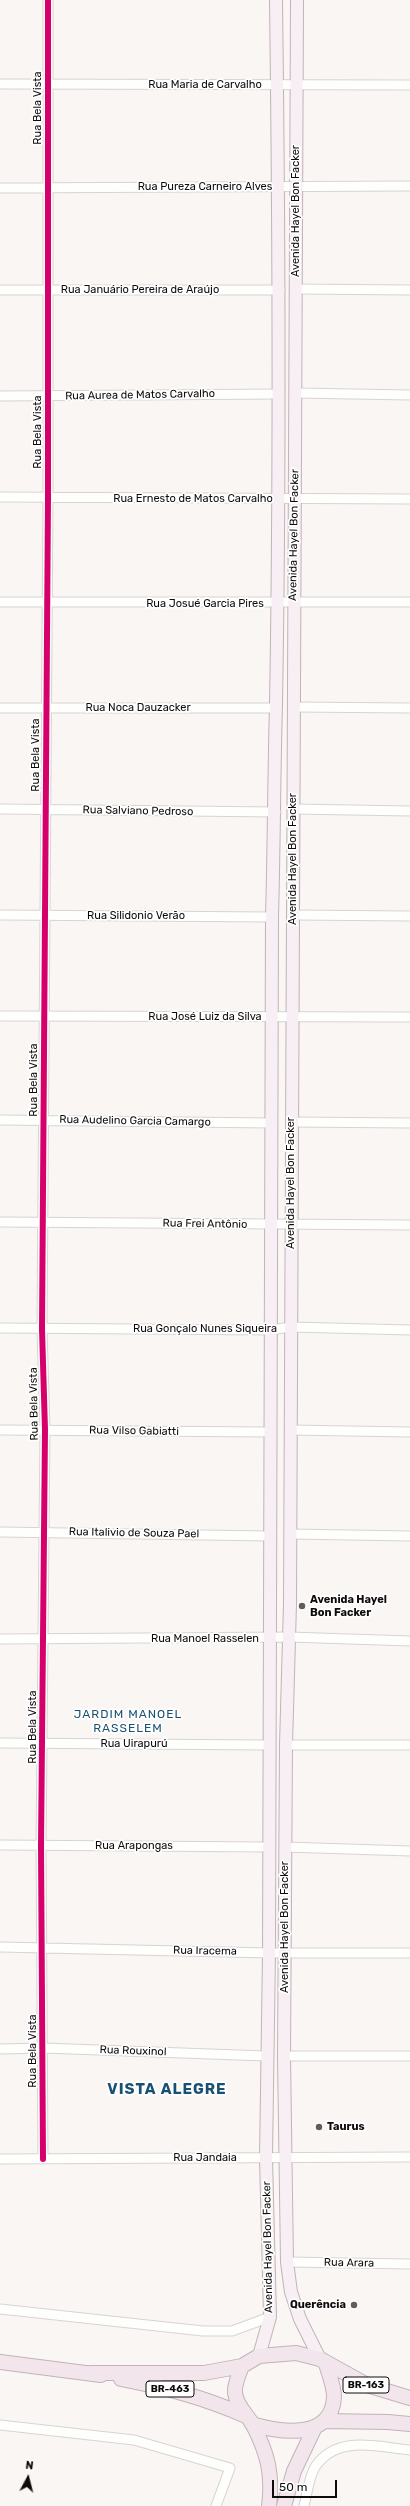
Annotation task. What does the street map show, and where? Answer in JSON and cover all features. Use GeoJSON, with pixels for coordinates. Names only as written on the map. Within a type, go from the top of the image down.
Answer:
{"type":"FeatureCollection","features":[{"type":"Feature","properties":{"kind":"highway","name":"BR-163"},"geometry":{"type":"LineString","coordinates":[[242,2366],[259,2356],[296,2353],[323,2361],[367,2385],[410,2398]]}},
{"type":"Feature","properties":{"kind":"highway"},"geometry":{"type":"LineString","coordinates":[[284,2506],[294,2471],[320,2424],[330,2415],[334,2397],[323,2361]]}},
{"type":"Feature","properties":{"kind":"highway","name":"BR-463"},"geometry":{"type":"LineString","coordinates":[[0,2362],[91,2373],[176,2390],[208,2400],[249,2420]]}},
{"type":"Feature","properties":{"kind":"highway"},"geometry":{"type":"LineString","coordinates":[[242,2366],[235,2391],[237,2402],[249,2420],[271,2471],[269,2506]]}},
{"type":"Feature","properties":{"kind":"highway","name":"BR-463"},"geometry":{"type":"LineString","coordinates":[[91,2373],[204,2373],[242,2366]]}},
{"type":"Feature","properties":{"kind":"highway"},"geometry":{"type":"LineString","coordinates":[[249,2420],[292,2432],[320,2424],[388,2422],[410,2424]]}},
{"type":"Feature","properties":{"kind":"main road","name":"Avenida Hayel Bon Facker"},"geometry":{"type":"LineString","coordinates":[[259,2356],[270,2316],[266,2158],[266,2056],[269,1953],[268,1638],[271,1018],[272,917],[276,812],[280,290],[276,0]]}},
{"type":"Feature","properties":{"kind":"main road","name":"Avenida Hayel Bon Facker"},"geometry":{"type":"LineString","coordinates":[[297,0],[297,393],[293,706],[290,1534],[286,1745],[284,2157],[287,2262],[291,2292],[300,2319],[323,2361]]}},
{"type":"Feature","properties":{"kind":"street","name":"Rua Bela Vista"},"geometry":{"type":"LineString","coordinates":[[43,2159],[43,1948],[41,1845],[45,1430],[42,1329],[45,1120],[43,915],[46,810],[48,498],[48,0]]}},
{"type":"Feature","properties":{"kind":"street","name":"Rua Maria de Carvalho"},"geometry":{"type":"LineString","coordinates":[[0,84],[278,85],[297,83],[410,85]]}},
{"type":"Feature","properties":{"kind":"street","name":"Rua Pureza Carneiro Alves"},"geometry":{"type":"LineString","coordinates":[[0,188],[278,187],[296,185],[410,186]]}},
{"type":"Feature","properties":{"kind":"street"},"geometry":{"type":"LineString","coordinates":[[296,289],[410,290]]}},
{"type":"Feature","properties":{"kind":"street","name":"Rua Januário Pereira de Araújo"},"geometry":{"type":"LineString","coordinates":[[0,290],[280,290]]}},
{"type":"Feature","properties":{"kind":"street"},"geometry":{"type":"LineString","coordinates":[[297,393],[410,395]]}},
{"type":"Feature","properties":{"kind":"street","name":"Rua Aurea de Matos Carvalho"},"geometry":{"type":"LineString","coordinates":[[0,396],[279,394]]}},
{"type":"Feature","properties":{"kind":"street","name":"Rua Ernesto de Matos Carvalho"},"geometry":{"type":"LineString","coordinates":[[0,497],[279,500],[295,497],[410,499]]}},
{"type":"Feature","properties":{"kind":"street","name":"Rua Josué Garcia Pires"},"geometry":{"type":"LineString","coordinates":[[0,602],[278,604],[294,601],[410,602]]}},
{"type":"Feature","properties":{"kind":"street"},"geometry":{"type":"LineString","coordinates":[[293,706],[410,708]]}},
{"type":"Feature","properties":{"kind":"street","name":"Rua Noca Dauzacker"},"geometry":{"type":"LineString","coordinates":[[0,708],[276,708]]}},
{"type":"Feature","properties":{"kind":"street","name":"Rua Salviano Pedroso"},"geometry":{"type":"LineString","coordinates":[[0,809],[276,812]]}},
{"type":"Feature","properties":{"kind":"street"},"geometry":{"type":"LineString","coordinates":[[293,809],[410,811]]}},
{"type":"Feature","properties":{"kind":"street","name":"Rua Silidonio Verão"},"geometry":{"type":"LineString","coordinates":[[0,914],[272,917]]}},
{"type":"Feature","properties":{"kind":"street"},"geometry":{"type":"LineString","coordinates":[[293,915],[410,916]]}},
{"type":"Feature","properties":{"kind":"street","name":"Rua José Luiz da Silva"},"geometry":{"type":"LineString","coordinates":[[0,1016],[271,1018],[292,1016],[410,1018]]}},
{"type":"Feature","properties":{"kind":"street","name":"Rua Audelino Garcia Camargo"},"geometry":{"type":"LineString","coordinates":[[0,1120],[271,1123]]}},
{"type":"Feature","properties":{"kind":"street"},"geometry":{"type":"LineString","coordinates":[[292,1122],[410,1122]]}},
{"type":"Feature","properties":{"kind":"street","name":"Rua Frei Antônio"},"geometry":{"type":"LineString","coordinates":[[0,1222],[410,1225]]}},
{"type":"Feature","properties":{"kind":"street","name":"Rua Gonçalo Nunes Siqueira"},"geometry":{"type":"LineString","coordinates":[[0,1328],[270,1330],[291,1327],[410,1330]]}},
{"type":"Feature","properties":{"kind":"street","name":"Rua Vilso Gabiatti"},"geometry":{"type":"LineString","coordinates":[[0,1430],[269,1432]]}},
{"type":"Feature","properties":{"kind":"street"},"geometry":{"type":"LineString","coordinates":[[290,1430],[410,1432]]}},
{"type":"Feature","properties":{"kind":"street","name":"Rua Italivio de Souza Pael"},"geometry":{"type":"LineString","coordinates":[[0,1532],[269,1536]]}},
{"type":"Feature","properties":{"kind":"street"},"geometry":{"type":"LineString","coordinates":[[290,1534],[410,1536]]}},
{"type":"Feature","properties":{"kind":"street","name":"Rua Manoel Rasselen"},"geometry":{"type":"LineString","coordinates":[[0,1639],[289,1637],[410,1641]]}},
{"type":"Feature","properties":{"kind":"street","name":"Rua Uirapurú"},"geometry":{"type":"LineString","coordinates":[[0,1743],[268,1745]]}},
{"type":"Feature","properties":{"kind":"street"},"geometry":{"type":"LineString","coordinates":[[286,1745],[410,1745]]}},
{"type":"Feature","properties":{"kind":"street","name":"Rua Arapongas"},"geometry":{"type":"LineString","coordinates":[[0,1845],[268,1847]]}},
{"type":"Feature","properties":{"kind":"street"},"geometry":{"type":"LineString","coordinates":[[286,1847],[410,1850]]}},
{"type":"Feature","properties":{"kind":"street","name":"Rua Iracema"},"geometry":{"type":"LineString","coordinates":[[0,1947],[269,1953],[410,1953]]}},
{"type":"Feature","properties":{"kind":"street","name":"Rua Rouxinol"},"geometry":{"type":"LineString","coordinates":[[0,2049],[43,2048],[266,2056]]}},
{"type":"Feature","properties":{"kind":"street"},"geometry":{"type":"LineString","coordinates":[[284,2056],[410,2056]]}},
{"type":"Feature","properties":{"kind":"street","name":"Rua Jandaia"},"geometry":{"type":"LineString","coordinates":[[0,2158],[410,2157]]}},
{"type":"Feature","properties":{"kind":"street","name":"Rua Arara"},"geometry":{"type":"LineString","coordinates":[[287,2262],[410,2264]]}},
{"type":"Feature","properties":{"kind":"street"},"geometry":{"type":"LineString","coordinates":[[0,2309],[204,2331],[232,2331],[270,2316]]}},
{"type":"Feature","properties":{"kind":"street"},"geometry":{"type":"LineString","coordinates":[[0,2426],[134,2440],[230,2468],[216,2506]]}},
{"type":"Feature","properties":{"kind":"street"},"geometry":{"type":"LineString","coordinates":[[304,2506],[315,2468],[330,2451],[347,2444],[410,2450]]}},
{"type":"Feature","properties":{"kind":"cycle path"},"geometry":{"type":"LineString","coordinates":[[43,2159],[41,1845],[45,1430],[42,1329],[48,498],[48,0]]}},
{"type":"Feature","properties":{"kind":"place","name":"Avenida Hayel Bon Facker"},"geometry":{"type":"Point","coordinates":[302,1606]}},
{"type":"Feature","properties":{"kind":"place","name":"Taurus"},"geometry":{"type":"Point","coordinates":[319,2127]}},
{"type":"Feature","properties":{"kind":"place","name":"Querência"},"geometry":{"type":"Point","coordinates":[354,2305]}},
{"type":"Feature","properties":{"kind":"district","name":"JARDIM MANOEL RASSELEM"},"geometry":{"type":"Point","coordinates":[128,1722]}},
{"type":"Feature","properties":{"kind":"district","name":"VISTA ALEGRE"},"geometry":{"type":"Point","coordinates":[167,2090]}}]}
